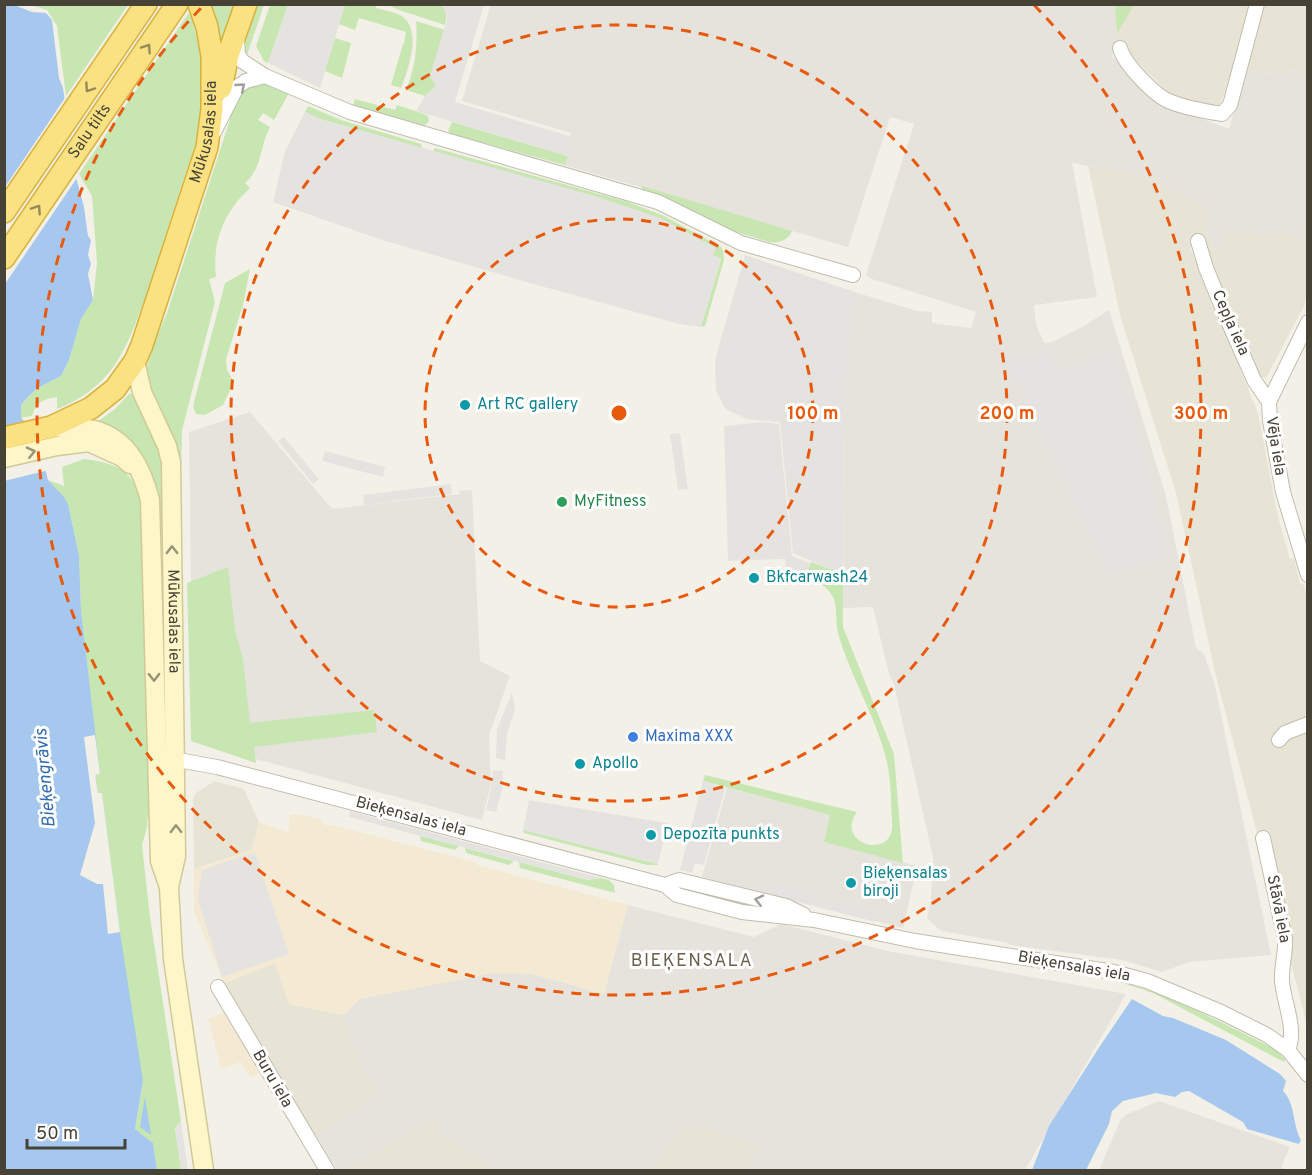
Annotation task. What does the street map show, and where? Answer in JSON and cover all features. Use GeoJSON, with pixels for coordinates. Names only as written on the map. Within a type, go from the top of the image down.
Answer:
{"type":"FeatureCollection","features":[{"type":"Feature","properties":{"kind":"highway","name":"Salu tilts"},"geometry":{"type":"LineString","coordinates":[[4,212],[146,4]]}},
{"type":"Feature","properties":{"kind":"highway","name":"Salu tilts"},"geometry":{"type":"LineString","coordinates":[[4,258],[177,4]]}},
{"type":"Feature","properties":{"kind":"highway","name":"Mūkusalas iela"},"geometry":{"type":"LineString","coordinates":[[4,438],[54,437],[115,390],[135,361],[207,147],[212,109],[212,56],[207,27],[199,4]]}},
{"type":"Feature","properties":{"kind":"highway"},"geometry":{"type":"LineString","coordinates":[[207,147],[228,55],[246,4]]}},
{"type":"Feature","properties":{"kind":"main road","name":"Mūkusalas iela"},"geometry":{"type":"LineString","coordinates":[[135,361],[142,392],[167,446],[171,462],[176,856],[169,887],[170,921],[177,991],[204,1170]]}},
{"type":"Feature","properties":{"kind":"main road","name":"Mūkusalas iela"},"geometry":{"type":"LineString","coordinates":[[4,458],[54,437],[94,430],[117,441],[134,457],[146,484],[150,500],[160,861],[169,887]]}},
{"type":"Feature","properties":{"kind":"street"},"geometry":{"type":"LineString","coordinates":[[1120,48],[1129,65],[1168,101],[1191,109],[1222,114],[1230,105],[1257,4]]}},
{"type":"Feature","properties":{"kind":"street"},"geometry":{"type":"LineString","coordinates":[[237,33],[238,55],[242,61],[265,76],[350,112],[658,202],[741,243],[853,275]]}},
{"type":"Feature","properties":{"kind":"street"},"geometry":{"type":"LineString","coordinates":[[207,147],[237,87],[246,81],[265,76]]}},
{"type":"Feature","properties":{"kind":"street","name":"Cepļa iela"},"geometry":{"type":"LineString","coordinates":[[1198,241],[1206,268],[1228,322],[1254,380],[1269,402]]}},
{"type":"Feature","properties":{"kind":"street","name":"Vēja iela"},"geometry":{"type":"LineString","coordinates":[[1308,322],[1269,402],[1270,421],[1283,492],[1308,575]]}},
{"type":"Feature","properties":{"kind":"street"},"geometry":{"type":"LineString","coordinates":[[1279,740],[1285,733],[1308,724]]}},
{"type":"Feature","properties":{"kind":"street","name":"Bieķensalas iela"},"geometry":{"type":"LineString","coordinates":[[156,757],[217,766],[665,885],[677,895],[742,912],[814,920],[915,941],[1114,972],[1147,981],[1221,1012],[1267,1035],[1288,1050],[1308,1075]]}},
{"type":"Feature","properties":{"kind":"street","name":"Stāvā iela"},"geometry":{"type":"LineString","coordinates":[[1263,838],[1285,939],[1286,951],[1282,979],[1293,1036],[1288,1050]]}},
{"type":"Feature","properties":{"kind":"street","name":"Buru iela"},"geometry":{"type":"LineString","coordinates":[[218,987],[327,1170]]}},
{"type":"Feature","properties":{"kind":"shaded area"},"geometry":{"type":"Polygon","coordinates":[[[491,4],[1116,5],[1117,34],[1112,56],[1129,73],[1184,112],[1229,129],[1246,69],[1285,76],[1287,70],[1307,74],[1307,239],[1272,231],[1271,237],[1226,229],[1223,243],[1226,244],[1225,252],[1212,250],[1213,242],[1204,240],[1210,209],[1146,176],[1072,163],[1097,297],[1034,305],[1036,324],[1044,343],[1052,342],[1084,326],[1109,310],[1166,496],[1196,648],[1204,654],[1215,686],[1271,955],[1189,962],[1162,972],[1122,960],[1011,945],[941,931],[927,918],[931,900],[933,857],[894,685],[889,674],[873,607],[843,608],[845,420],[851,303],[854,304],[858,293],[917,311],[932,312],[932,323],[971,328],[976,312],[872,279],[866,275],[914,124],[890,117],[848,247],[564,165],[571,133],[462,101],[491,4]]]}},
{"type":"Feature","properties":{"kind":"shaded area"},"geometry":{"type":"Polygon","coordinates":[[[288,5],[345,5],[320,88],[268,63],[288,5]]]}},
{"type":"Feature","properties":{"kind":"shaded area"},"geometry":{"type":"Polygon","coordinates":[[[441,5],[484,5],[455,102],[573,137],[568,156],[416,111],[425,96],[436,86],[430,76],[447,19],[447,14],[441,5]]]}},
{"type":"Feature","properties":{"kind":"shaded area"},"geometry":{"type":"Polygon","coordinates":[[[1134,5],[1307,5],[1307,74],[1288,70],[1286,76],[1234,67],[1219,107],[1170,95],[1127,52],[1113,50],[1117,34],[1134,5]]]}},
{"type":"Feature","properties":{"kind":"shaded area"},"geometry":{"type":"Polygon","coordinates":[[[305,112],[320,119],[595,196],[660,218],[716,248],[713,255],[721,258],[701,327],[679,324],[382,240],[273,202],[285,151],[305,112]]]}},
{"type":"Feature","properties":{"kind":"shaded area"},"geometry":{"type":"Polygon","coordinates":[[[1088,166],[1146,176],[1210,209],[1204,240],[1213,242],[1212,249],[1223,243],[1226,229],[1270,237],[1271,231],[1307,239],[1307,294],[1304,306],[1266,378],[1260,376],[1224,294],[1205,242],[1190,248],[1214,298],[1210,301],[1258,413],[1278,517],[1290,559],[1294,558],[1300,584],[1303,584],[1307,595],[1307,1025],[1216,676],[1176,493],[1120,315],[1088,166]]]}},
{"type":"Feature","properties":{"kind":"shaded area"},"geometry":{"type":"Polygon","coordinates":[[[745,255],[858,293],[854,304],[851,304],[845,421],[843,570],[830,569],[793,553],[780,422],[747,419],[729,411],[716,391],[715,364],[718,349],[745,255]]]}},
{"type":"Feature","properties":{"kind":"shaded area"},"geometry":{"type":"Polygon","coordinates":[[[1051,348],[1063,371],[1113,348],[1140,427],[1137,431],[1149,470],[1167,558],[1105,576],[1101,560],[1022,392],[999,361],[1006,357],[1026,359],[1051,348]]]}},
{"type":"Feature","properties":{"kind":"shaded area"},"geometry":{"type":"Polygon","coordinates":[[[250,412],[332,509],[460,494],[459,491],[472,490],[480,661],[510,676],[489,735],[491,784],[482,820],[193,742],[189,432],[250,412]]]}},
{"type":"Feature","properties":{"kind":"shaded area"},"geometry":{"type":"Polygon","coordinates":[[[763,422],[779,424],[792,556],[810,563],[807,581],[788,582],[785,559],[728,561],[724,426],[763,422]]]}},
{"type":"Feature","properties":{"kind":"shaded area"},"geometry":{"type":"Polygon","coordinates":[[[680,433],[688,489],[678,490],[670,434],[680,433]]]}},
{"type":"Feature","properties":{"kind":"shaded area"},"geometry":{"type":"Polygon","coordinates":[[[284,437],[319,479],[313,484],[278,441],[284,437]]]}},
{"type":"Feature","properties":{"kind":"shaded area"},"geometry":{"type":"Polygon","coordinates":[[[325,451],[385,467],[383,477],[322,461],[325,451]]]}},
{"type":"Feature","properties":{"kind":"shaded area"},"geometry":{"type":"Polygon","coordinates":[[[451,484],[452,494],[364,505],[363,495],[451,484]]]}},
{"type":"Feature","properties":{"kind":"shaded area"},"geometry":{"type":"Polygon","coordinates":[[[512,692],[515,709],[507,734],[505,760],[496,758],[497,730],[512,692]]]}},
{"type":"Feature","properties":{"kind":"shaded area"},"geometry":{"type":"Polygon","coordinates":[[[493,770],[503,771],[502,790],[496,812],[486,810],[493,770]]]}},
{"type":"Feature","properties":{"kind":"shaded area"},"geometry":{"type":"Polygon","coordinates":[[[214,781],[244,789],[259,822],[252,850],[194,869],[193,798],[196,793],[214,781]]]}},
{"type":"Feature","properties":{"kind":"shaded area"},"geometry":{"type":"Polygon","coordinates":[[[703,781],[725,788],[704,865],[695,863],[692,873],[680,870],[703,781]]]}},
{"type":"Feature","properties":{"kind":"shaded area"},"geometry":{"type":"Polygon","coordinates":[[[727,788],[831,815],[824,842],[917,866],[903,928],[702,877],[727,788]]]}},
{"type":"Feature","properties":{"kind":"shaded area"},"geometry":{"type":"Polygon","coordinates":[[[529,800],[668,823],[658,864],[523,830],[529,800]]]}},
{"type":"Feature","properties":{"kind":"shaded area"},"geometry":{"type":"Polygon","coordinates":[[[350,811],[601,878],[588,880],[349,817],[350,811]]]}},
{"type":"Feature","properties":{"kind":"shaded area"},"geometry":{"type":"Polygon","coordinates":[[[299,814],[323,820],[323,824],[328,826],[329,824],[444,854],[628,905],[604,994],[531,974],[361,999],[344,1015],[289,1004],[275,963],[224,983],[194,911],[194,869],[252,850],[259,822],[288,832],[290,815],[299,814]]]}},
{"type":"Feature","properties":{"kind":"shaded area"},"geometry":{"type":"Polygon","coordinates":[[[255,852],[289,954],[222,977],[198,899],[202,870],[255,852]]]}},
{"type":"Feature","properties":{"kind":"shaded area"},"geometry":{"type":"Polygon","coordinates":[[[765,881],[819,894],[818,898],[878,913],[876,922],[762,893],[765,881]]]}},
{"type":"Feature","properties":{"kind":"shaded area"},"geometry":{"type":"Polygon","coordinates":[[[628,905],[754,937],[781,924],[888,951],[1126,994],[1025,1170],[744,1170],[759,1145],[687,1124],[650,1170],[495,1170],[442,1134],[433,1120],[344,1170],[337,1170],[316,1136],[377,1094],[358,1060],[344,1015],[360,999],[495,973],[531,974],[604,994],[628,905]]]}},
{"type":"Feature","properties":{"kind":"shaded area"},"geometry":{"type":"Polygon","coordinates":[[[275,963],[289,1004],[344,1015],[358,1060],[378,1094],[316,1136],[295,1102],[292,1103],[241,1017],[224,983],[275,963]]]}},
{"type":"Feature","properties":{"kind":"shaded area"},"geometry":{"type":"Polygon","coordinates":[[[225,1011],[261,1073],[250,1078],[241,1062],[221,1069],[208,1019],[225,1011]]]}},
{"type":"Feature","properties":{"kind":"shaded area"},"geometry":{"type":"Polygon","coordinates":[[[1159,1101],[1290,1147],[1281,1167],[1286,1170],[1099,1170],[1121,1119],[1127,1114],[1159,1101]]]}},
{"type":"Feature","properties":{"kind":"shaded area"},"geometry":{"type":"Polygon","coordinates":[[[433,1119],[442,1134],[495,1170],[344,1170],[433,1119]]]}},
{"type":"Feature","properties":{"kind":"shaded area"},"geometry":{"type":"Polygon","coordinates":[[[181,1121],[188,1170],[181,1170],[175,1128],[181,1121]]]}},
{"type":"Feature","properties":{"kind":"shaded area"},"geometry":{"type":"Polygon","coordinates":[[[687,1124],[759,1145],[745,1170],[650,1170],[687,1124]]]}},
{"type":"Feature","properties":{"kind":"green space"},"geometry":{"type":"Polygon","coordinates":[[[30,5],[128,5],[66,96],[57,26],[47,10],[30,5]]]}},
{"type":"Feature","properties":{"kind":"green space"},"geometry":{"type":"Polygon","coordinates":[[[210,5],[238,5],[221,56],[210,5]]]}},
{"type":"Feature","properties":{"kind":"green space"},"geometry":{"type":"Polygon","coordinates":[[[254,5],[264,5],[247,55],[244,43],[254,5]]]}},
{"type":"Feature","properties":{"kind":"green space"},"geometry":{"type":"Polygon","coordinates":[[[270,5],[288,5],[268,63],[264,61],[256,46],[270,5]]]}},
{"type":"Feature","properties":{"kind":"green space"},"geometry":{"type":"Polygon","coordinates":[[[345,5],[375,5],[376,8],[400,15],[409,24],[413,41],[412,51],[401,88],[391,85],[406,32],[359,18],[355,30],[339,24],[345,5]]]}},
{"type":"Feature","properties":{"kind":"green space"},"geometry":{"type":"Polygon","coordinates":[[[388,5],[441,5],[446,14],[445,25],[399,10],[388,5]]]}},
{"type":"Feature","properties":{"kind":"green space"},"geometry":{"type":"Polygon","coordinates":[[[1116,5],[1134,5],[1117,34],[1115,10],[1116,5]]]}},
{"type":"Feature","properties":{"kind":"green space"},"geometry":{"type":"Polygon","coordinates":[[[190,11],[202,76],[201,108],[196,142],[133,330],[114,366],[89,392],[57,409],[57,397],[44,400],[38,404],[32,416],[21,418],[21,405],[27,398],[36,389],[61,376],[69,360],[81,319],[93,300],[97,263],[92,196],[79,174],[190,11]]]}},
{"type":"Feature","properties":{"kind":"green space"},"geometry":{"type":"Polygon","coordinates":[[[416,21],[445,30],[430,76],[436,86],[425,96],[406,90],[415,57],[416,21]]]}},
{"type":"Feature","properties":{"kind":"green space"},"geometry":{"type":"Polygon","coordinates":[[[335,38],[351,43],[342,78],[325,71],[335,38]]]}},
{"type":"Feature","properties":{"kind":"green space"},"geometry":{"type":"Polygon","coordinates":[[[262,82],[289,93],[274,120],[263,113],[258,120],[270,127],[255,171],[245,183],[250,188],[233,207],[218,239],[216,277],[209,279],[215,302],[182,430],[181,475],[168,424],[150,387],[147,367],[151,351],[167,313],[238,95],[244,88],[262,82]]]}},
{"type":"Feature","properties":{"kind":"green space"},"geometry":{"type":"Polygon","coordinates":[[[355,99],[395,110],[397,105],[428,116],[429,121],[424,126],[420,126],[353,106],[355,99]]]}},
{"type":"Feature","properties":{"kind":"green space"},"geometry":{"type":"Polygon","coordinates":[[[308,106],[341,120],[421,144],[422,148],[320,119],[305,112],[308,106]]]}},
{"type":"Feature","properties":{"kind":"green space"},"geometry":{"type":"Polygon","coordinates":[[[452,122],[568,156],[565,165],[451,134],[448,131],[452,122]]]}},
{"type":"Feature","properties":{"kind":"green space"},"geometry":{"type":"Polygon","coordinates":[[[435,148],[628,202],[662,215],[721,247],[724,260],[705,326],[701,327],[721,259],[713,255],[715,248],[660,218],[429,158],[435,148]]]}},
{"type":"Feature","properties":{"kind":"green space"},"geometry":{"type":"Polygon","coordinates":[[[642,186],[792,231],[783,241],[769,242],[724,228],[663,196],[642,189],[642,186]]]}},
{"type":"Feature","properties":{"kind":"green space"},"geometry":{"type":"Polygon","coordinates":[[[250,269],[243,305],[226,359],[227,370],[234,382],[223,405],[205,415],[196,414],[193,406],[225,283],[250,269]]]}},
{"type":"Feature","properties":{"kind":"green space"},"geometry":{"type":"Polygon","coordinates":[[[129,394],[133,394],[162,457],[166,606],[161,606],[159,518],[154,485],[149,472],[93,425],[115,409],[129,394]]]}},
{"type":"Feature","properties":{"kind":"green space"},"geometry":{"type":"Polygon","coordinates":[[[84,459],[118,468],[131,478],[140,495],[149,801],[147,827],[142,845],[150,917],[181,1121],[175,1128],[181,1170],[157,1170],[153,1143],[135,1129],[143,1081],[97,884],[95,735],[81,610],[79,555],[68,504],[48,480],[64,486],[62,467],[84,459]]]}},
{"type":"Feature","properties":{"kind":"green space"},"geometry":{"type":"Polygon","coordinates":[[[811,562],[830,569],[843,570],[843,627],[894,754],[903,863],[824,842],[830,815],[703,781],[705,775],[857,812],[852,823],[853,833],[867,844],[876,845],[885,842],[891,834],[889,773],[886,758],[876,726],[843,649],[837,629],[833,597],[822,585],[807,581],[807,572],[811,562]]]}},
{"type":"Feature","properties":{"kind":"green space"},"geometry":{"type":"Polygon","coordinates":[[[228,567],[235,630],[243,659],[250,723],[374,710],[377,732],[254,747],[256,763],[191,741],[187,583],[228,567]]]}},
{"type":"Feature","properties":{"kind":"green space"},"geometry":{"type":"Polygon","coordinates":[[[523,830],[658,865],[647,865],[524,833],[523,830]]]}},
{"type":"Feature","properties":{"kind":"green space"},"geometry":{"type":"Polygon","coordinates":[[[420,836],[459,846],[455,850],[421,841],[420,836]]]}},
{"type":"Feature","properties":{"kind":"green space"},"geometry":{"type":"Polygon","coordinates":[[[465,848],[514,861],[509,865],[466,853],[465,848]]]}},
{"type":"Feature","properties":{"kind":"green space"},"geometry":{"type":"Polygon","coordinates":[[[519,862],[588,880],[601,878],[609,880],[614,885],[615,893],[520,868],[519,862]]]}},
{"type":"Feature","properties":{"kind":"green space"},"geometry":{"type":"Polygon","coordinates":[[[1113,980],[1168,996],[1275,1049],[1285,1059],[1284,1062],[1153,993],[1113,980]]]}},
{"type":"Feature","properties":{"kind":"water","name":"Bieķengrāvis"},"geometry":{"type":"Polygon","coordinates":[[[14,5],[32,12],[46,13],[52,20],[59,78],[63,88],[76,177],[84,207],[88,236],[91,240],[88,255],[91,264],[88,274],[93,300],[81,319],[69,360],[61,376],[36,389],[27,398],[21,405],[21,418],[37,434],[48,480],[68,504],[79,555],[81,610],[100,774],[95,775],[98,793],[102,793],[143,1081],[135,1129],[153,1143],[157,1170],[5,1170],[4,6],[14,5]]]}},
{"type":"Feature","properties":{"kind":"water"},"geometry":{"type":"Polygon","coordinates":[[[1132,999],[1163,1016],[1226,1040],[1280,1074],[1286,1081],[1283,1091],[1292,1108],[1301,1140],[1299,1144],[1247,1129],[1243,1122],[1189,1091],[1182,1092],[1175,1097],[1156,1093],[1123,1101],[1112,1111],[1109,1124],[1086,1170],[1032,1170],[1049,1126],[1132,999]]]}},
{"type":"Feature","properties":{"kind":"water"},"geometry":{"type":"Polygon","coordinates":[[[145,1097],[151,1135],[140,1127],[145,1097]]]}},
{"type":"Feature","properties":{"kind":"pier"},"geometry":{"type":"Polygon","coordinates":[[[67,95],[79,175],[5,284],[5,187],[67,95]]]}},
{"type":"Feature","properties":{"kind":"pier"},"geometry":{"type":"Polygon","coordinates":[[[28,420],[40,433],[49,470],[4,481],[5,426],[28,420]]]}},
{"type":"Feature","properties":{"kind":"pier"},"geometry":{"type":"Polygon","coordinates":[[[95,735],[100,774],[95,775],[98,793],[102,793],[120,932],[108,934],[103,884],[97,884],[80,875],[95,823],[84,737],[95,735]]]}},
{"type":"Feature","properties":{"kind":"place","name":"Art RC gallery"},"geometry":{"type":"Point","coordinates":[465,405]}},
{"type":"Feature","properties":{"kind":"place","name":"MyFitness"},"geometry":{"type":"Point","coordinates":[562,502]}},
{"type":"Feature","properties":{"kind":"place","name":"Bkfcarwash24"},"geometry":{"type":"Point","coordinates":[754,578]}},
{"type":"Feature","properties":{"kind":"place","name":"Maxima XXX"},"geometry":{"type":"Point","coordinates":[633,737]}},
{"type":"Feature","properties":{"kind":"place","name":"Apollo"},"geometry":{"type":"Point","coordinates":[580,764]}},
{"type":"Feature","properties":{"kind":"place","name":"Depozīta punkts"},"geometry":{"type":"Point","coordinates":[651,835]}},
{"type":"Feature","properties":{"kind":"place","name":"Bieķensalas biroji"},"geometry":{"type":"Point","coordinates":[851,883]}},
{"type":"Feature","properties":{"kind":"district","name":"BIEĶENSALA"},"geometry":{"type":"Point","coordinates":[692,961]}}]}
